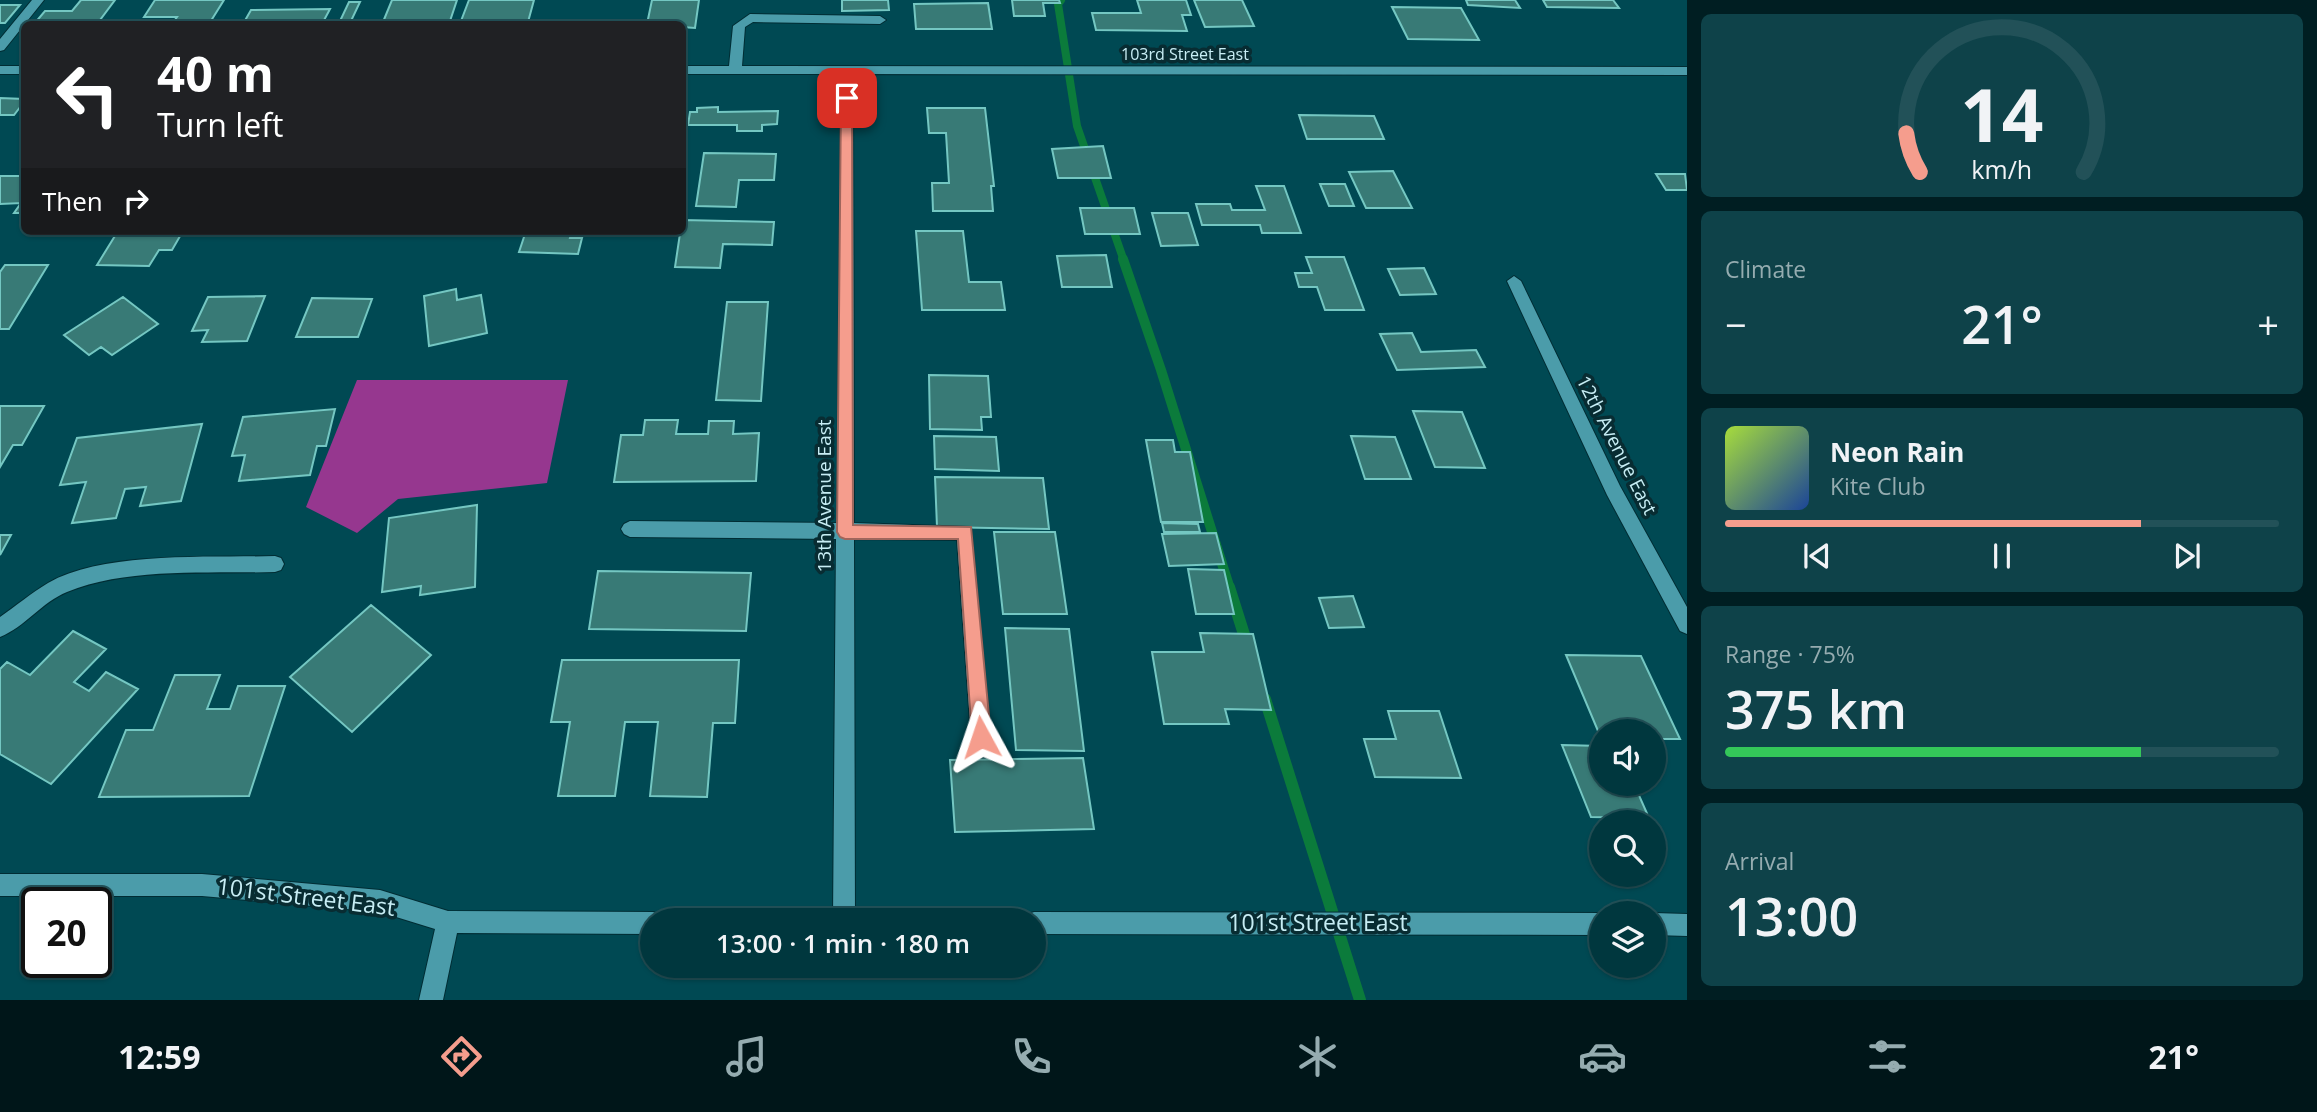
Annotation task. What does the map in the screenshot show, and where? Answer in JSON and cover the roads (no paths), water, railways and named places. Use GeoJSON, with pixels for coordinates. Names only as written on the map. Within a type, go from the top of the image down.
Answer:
{"type":"FeatureCollection","features":[{"type":"Feature","properties":{"kind":"street"},"geometry":{"type":"LineString","coordinates":[[0,47],[38,0]]}},
{"type":"Feature","properties":{"kind":"street"},"geometry":{"type":"LineString","coordinates":[[735,71],[739,26],[750,18],[880,20]]}},
{"type":"Feature","properties":{"kind":"street"},"geometry":{"type":"LineString","coordinates":[[0,70],[21,70]]}},
{"type":"Feature","properties":{"kind":"street","name":"103rd Street East"},"geometry":{"type":"LineString","coordinates":[[686,71],[1687,71]]}},
{"type":"Feature","properties":{"kind":"street","name":"13th Avenue East"},"geometry":{"type":"LineString","coordinates":[[844,908],[847,71]]}},
{"type":"Feature","properties":{"kind":"street","name":"12th Avenue East"},"geometry":{"type":"LineString","coordinates":[[1514,281],[1613,490],[1687,625]]}},
{"type":"Feature","properties":{"kind":"street"},"geometry":{"type":"LineString","coordinates":[[630,528],[965,532],[981,737]]}},
{"type":"Feature","properties":{"kind":"street"},"geometry":{"type":"LineString","coordinates":[[0,628],[56,588],[96,573],[122,569],[275,564]]}},
{"type":"Feature","properties":{"kind":"street","name":"101st Street East"},"geometry":{"type":"LineString","coordinates":[[0,885],[202,885],[380,901],[447,922],[640,923]]}},
{"type":"Feature","properties":{"kind":"street"},"geometry":{"type":"LineString","coordinates":[[431,1000],[447,922]]}},
{"type":"Feature","properties":{"kind":"street","name":"101st Street East"},"geometry":{"type":"LineString","coordinates":[[1046,923],[1589,924]]}},
{"type":"Feature","properties":{"kind":"street"},"geometry":{"type":"LineString","coordinates":[[1666,924],[1687,925]]}},
{"type":"Feature","properties":{"kind":"waterway"},"geometry":{"type":"LineString","coordinates":[[1061,0],[1058,4],[1077,126],[1124,261]]}},
{"type":"Feature","properties":{"kind":"waterway"},"geometry":{"type":"LineString","coordinates":[[1123,259],[1230,589]]}},
{"type":"Feature","properties":{"kind":"waterway"},"geometry":{"type":"LineString","coordinates":[[1229,587],[1248,647]]}},
{"type":"Feature","properties":{"kind":"waterway"},"geometry":{"type":"LineString","coordinates":[[1265,699],[1360,1000]]}}]}
